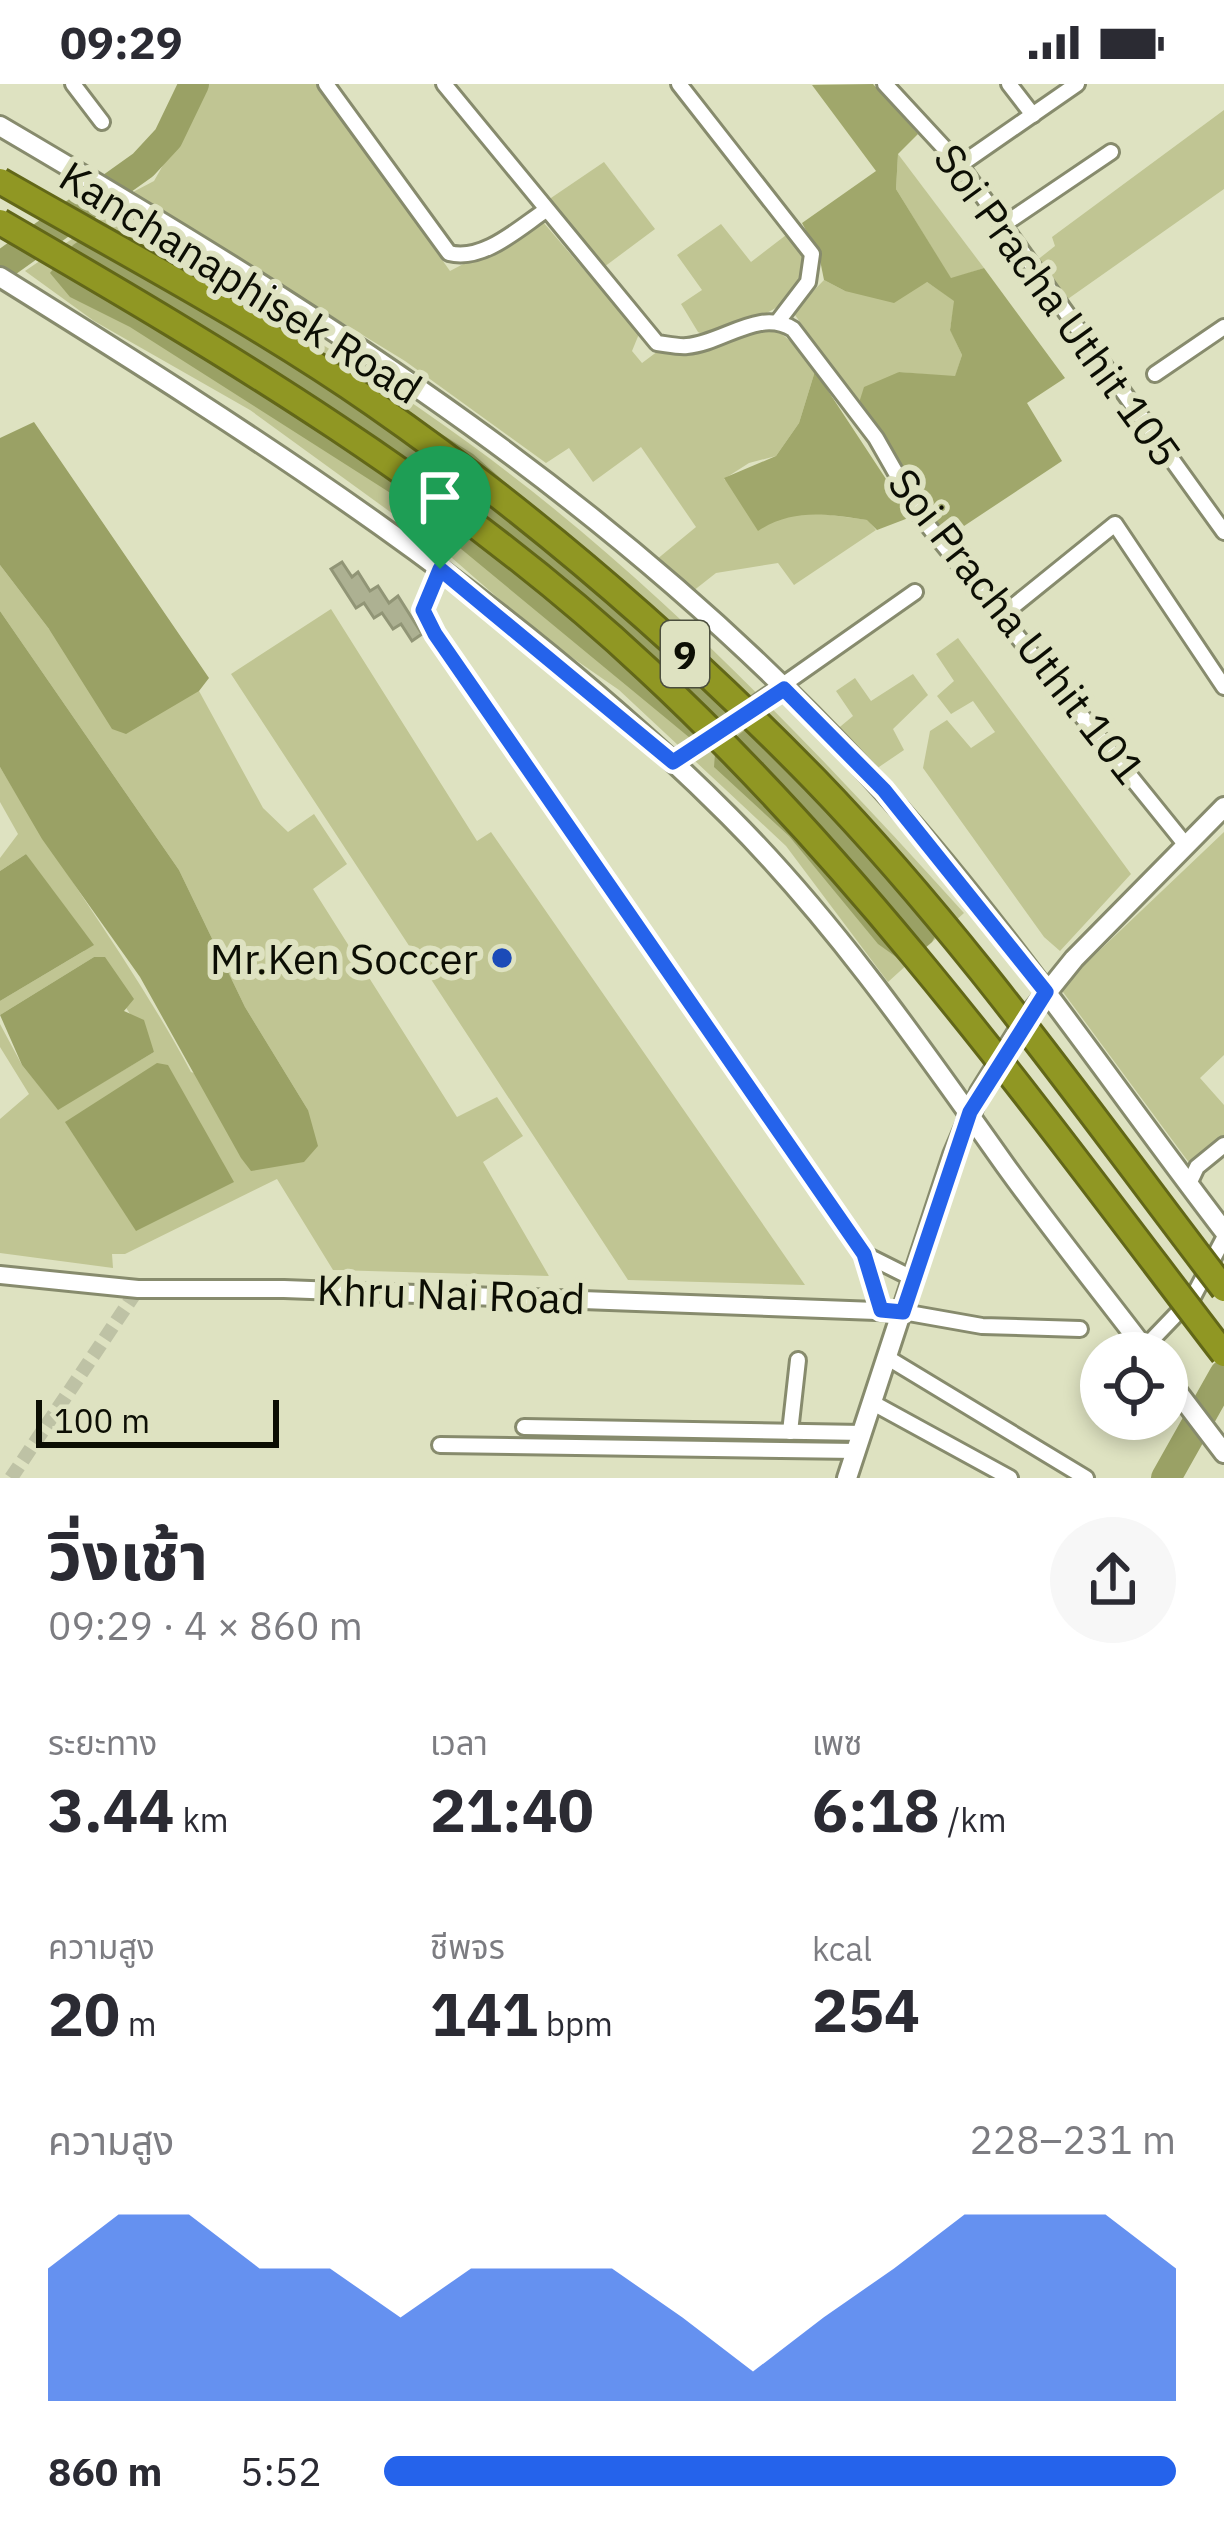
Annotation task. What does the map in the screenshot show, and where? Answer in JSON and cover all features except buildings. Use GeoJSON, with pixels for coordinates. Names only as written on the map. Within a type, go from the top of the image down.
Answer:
{"type":"FeatureCollection","features":[{"type":"Feature","properties":{"kind":"highway","name":"Kanchanaphisek Road"},"geometry":{"type":"LineString","coordinates":[[0,181],[374,404],[522,514],[664,634],[816,782],[954,937],[1224,1289]]}},
{"type":"Feature","properties":{"kind":"highway","name":"Kanchanaphisek Road"},"geometry":{"type":"LineString","coordinates":[[0,222],[363,445],[508,550],[646,668],[789,809],[933,974],[1224,1354]]}},
{"type":"Feature","properties":{"kind":"main road"},"geometry":{"type":"LineString","coordinates":[[0,126],[313,313],[495,441],[633,550],[784,689],[884,790],[1046,992],[1224,1234]]}},
{"type":"Feature","properties":{"kind":"main road"},"geometry":{"type":"LineString","coordinates":[[3,279],[291,458],[440,569],[673,762],[808,905],[970,1112],[1133,1332]]}},
{"type":"Feature","properties":{"kind":"main road"},"geometry":{"type":"LineString","coordinates":[[847,1478],[970,1112],[1046,992],[1224,807]]}},
{"type":"Feature","properties":{"kind":"main road"},"geometry":{"type":"LineString","coordinates":[[1188,1406],[1223,1452]]}},
{"type":"Feature","properties":{"kind":"street"},"geometry":{"type":"LineString","coordinates":[[73,84],[102,122]]}},
{"type":"Feature","properties":{"kind":"street"},"geometry":{"type":"LineString","coordinates":[[326,84],[448,254],[464,257],[489,248],[547,210]]}},
{"type":"Feature","properties":{"kind":"street"},"geometry":{"type":"LineString","coordinates":[[444,84],[657,344],[687,346],[779,320],[808,282],[812,254],[679,84]]}},
{"type":"Feature","properties":{"kind":"street","name":"Soi Pracha Uthit 105"},"geometry":{"type":"LineString","coordinates":[[885,84],[960,165],[1224,532]]}},
{"type":"Feature","properties":{"kind":"street"},"geometry":{"type":"LineString","coordinates":[[1009,84],[1033,115]]}},
{"type":"Feature","properties":{"kind":"street"},"geometry":{"type":"LineString","coordinates":[[960,165],[1077,84]]}},
{"type":"Feature","properties":{"kind":"street"},"geometry":{"type":"LineString","coordinates":[[1003,225],[1112,152]]}},
{"type":"Feature","properties":{"kind":"street","name":"Soi Pracha Uthit 101"},"geometry":{"type":"LineString","coordinates":[[779,320],[816,357],[876,439],[921,517],[1185,844]]}},
{"type":"Feature","properties":{"kind":"street"},"geometry":{"type":"LineString","coordinates":[[1155,374],[1224,327]]}},
{"type":"Feature","properties":{"kind":"street"},"geometry":{"type":"LineString","coordinates":[[1000,616],[1115,524],[1224,687]]}},
{"type":"Feature","properties":{"kind":"street"},"geometry":{"type":"LineString","coordinates":[[440,569],[423,610],[435,634],[864,1254],[881,1310]]}},
{"type":"Feature","properties":{"kind":"street"},"geometry":{"type":"LineString","coordinates":[[673,762],[784,689],[915,592]]}},
{"type":"Feature","properties":{"kind":"street"},"geometry":{"type":"LineString","coordinates":[[1188,1186],[1197,1167],[1224,1145]]}},
{"type":"Feature","properties":{"kind":"street"},"geometry":{"type":"LineString","coordinates":[[1162,1332],[1193,1298],[1224,1234]]}},
{"type":"Feature","properties":{"kind":"street"},"geometry":{"type":"LineString","coordinates":[[864,1254],[914,1279]]}},
{"type":"Feature","properties":{"kind":"street","name":"Khru Nai Road"},"geometry":{"type":"LineString","coordinates":[[0,1275],[138,1289],[284,1288],[903,1312]]}},
{"type":"Feature","properties":{"kind":"street"},"geometry":{"type":"LineString","coordinates":[[903,1312],[982,1326],[1080,1329]]}},
{"type":"Feature","properties":{"kind":"street"},"geometry":{"type":"LineString","coordinates":[[888,1358],[1086,1478]]}},
{"type":"Feature","properties":{"kind":"street"},"geometry":{"type":"LineString","coordinates":[[790,1432],[798,1360]]}},
{"type":"Feature","properties":{"kind":"street"},"geometry":{"type":"LineString","coordinates":[[873,1403],[1010,1478]]}},
{"type":"Feature","properties":{"kind":"street"},"geometry":{"type":"LineString","coordinates":[[524,1427],[790,1432],[860,1442]]}},
{"type":"Feature","properties":{"kind":"street"},"geometry":{"type":"LineString","coordinates":[[440,1445],[860,1442]]}},
{"type":"Feature","properties":{"kind":"shaded area"},"geometry":{"type":"Polygon","coordinates":[[[209,84],[317,84],[450,271],[543,222],[639,334],[632,351],[642,363],[662,348],[777,330],[802,351],[815,371],[799,423],[776,456],[749,463],[724,479],[780,516],[816,513],[868,520],[876,530],[794,585],[778,563],[716,573],[688,595],[656,560],[696,527],[641,447],[593,482],[569,448],[546,463],[405,361],[131,193],[154,181],[209,84]]]}},
{"type":"Feature","properties":{"kind":"shaded area"},"geometry":{"type":"Polygon","coordinates":[[[873,84],[918,134],[898,154],[896,189],[951,278],[984,268],[1065,378],[1027,403],[1062,461],[952,534],[935,521],[858,406],[864,387],[899,372],[955,376],[962,355],[950,330],[954,301],[927,282],[894,303],[845,291],[824,280],[819,255],[802,223],[876,171],[812,85],[873,84]]]}},
{"type":"Feature","properties":{"kind":"shaded area"},"geometry":{"type":"Polygon","coordinates":[[[1224,110],[1224,189],[1065,301],[1036,261],[1055,246],[1052,237],[1224,110]]]}},
{"type":"Feature","properties":{"kind":"shaded area"},"geometry":{"type":"Polygon","coordinates":[[[898,154],[984,268],[951,279],[896,189],[898,154]]]}},
{"type":"Feature","properties":{"kind":"shaded area"},"geometry":{"type":"Polygon","coordinates":[[[604,162],[655,229],[600,270],[548,200],[604,162]]]}},
{"type":"Feature","properties":{"kind":"shaded area"},"geometry":{"type":"Polygon","coordinates":[[[110,213],[383,383],[538,496],[729,666],[964,913],[888,982],[786,846],[619,690],[544,638],[444,551],[250,410],[94,321],[25,271],[110,213]]]}},
{"type":"Feature","properties":{"kind":"shaded area"},"geometry":{"type":"Polygon","coordinates":[[[721,224],[751,262],[790,232],[802,254],[804,273],[783,303],[706,336],[698,332],[681,304],[702,290],[677,255],[721,224]]]}},
{"type":"Feature","properties":{"kind":"shaded area"},"geometry":{"type":"Polygon","coordinates":[[[102,225],[125,233],[473,454],[745,692],[722,722],[690,738],[403,501],[130,327],[70,297],[50,273],[73,245],[102,225]]]}},
{"type":"Feature","properties":{"kind":"shaded area"},"geometry":{"type":"Polygon","coordinates":[[[824,280],[845,291],[927,282],[955,301],[950,329],[962,355],[955,377],[899,372],[858,406],[793,312],[824,280]]]}},
{"type":"Feature","properties":{"kind":"shaded area"},"geometry":{"type":"Polygon","coordinates":[[[815,371],[911,517],[877,530],[867,520],[797,516],[758,531],[724,478],[776,456],[799,423],[815,371]]]}},
{"type":"Feature","properties":{"kind":"shaded area"},"geometry":{"type":"Polygon","coordinates":[[[34,422],[209,678],[199,691],[126,734],[112,729],[49,629],[0,565],[0,438],[34,422]]]}},
{"type":"Feature","properties":{"kind":"shaded area"},"geometry":{"type":"Polygon","coordinates":[[[0,565],[49,629],[199,691],[263,808],[288,832],[314,814],[347,864],[313,889],[457,1117],[497,1097],[523,1136],[483,1162],[549,1276],[333,1270],[277,1179],[125,1254],[112,1254],[113,1268],[0,1253],[0,1119],[29,1094],[0,1047],[0,1024],[22,1065],[58,1109],[154,1052],[94,957],[0,1015],[0,1001],[84,951],[26,854],[0,871],[0,858],[18,834],[0,802],[0,767],[191,1072],[308,1110],[245,1007],[179,870],[0,611],[0,565]]]}},
{"type":"Feature","properties":{"kind":"shaded area"},"geometry":{"type":"Polygon","coordinates":[[[331,609],[477,841],[491,832],[805,1285],[628,1280],[231,674],[331,609]]]}},
{"type":"Feature","properties":{"kind":"shaded area"},"geometry":{"type":"Polygon","coordinates":[[[0,611],[179,870],[245,1007],[308,1110],[318,1146],[304,1162],[251,1171],[140,977],[42,839],[0,767],[0,611]]]}},
{"type":"Feature","properties":{"kind":"shaded area"},"geometry":{"type":"Polygon","coordinates":[[[958,638],[1131,874],[1060,951],[1044,937],[923,768],[930,731],[947,720],[971,748],[995,732],[973,701],[951,714],[937,696],[954,681],[936,654],[958,638]]]}},
{"type":"Feature","properties":{"kind":"shaded area"},"geometry":{"type":"Polygon","coordinates":[[[913,674],[928,695],[893,729],[904,750],[876,769],[835,731],[853,716],[836,691],[855,678],[871,701],[913,674]]]}},
{"type":"Feature","properties":{"kind":"shaded area"},"geometry":{"type":"Polygon","coordinates":[[[762,716],[948,912],[932,942],[906,964],[878,944],[789,836],[714,767],[715,754],[762,716]]]}},
{"type":"Feature","properties":{"kind":"shaded area"},"geometry":{"type":"Polygon","coordinates":[[[1224,832],[1224,1055],[1200,1078],[1224,1105],[1224,1138],[1190,1164],[1060,988],[1224,832]]]}},
{"type":"Feature","properties":{"kind":"shaded area"},"geometry":{"type":"Polygon","coordinates":[[[26,854],[94,945],[0,1001],[0,871],[26,854]]]}},
{"type":"Feature","properties":{"kind":"shaded area"},"geometry":{"type":"Polygon","coordinates":[[[94,957],[105,957],[134,999],[124,1011],[144,1020],[154,1052],[58,1110],[22,1065],[0,1015],[94,957]]]}},
{"type":"Feature","properties":{"kind":"shaded area"},"geometry":{"type":"Polygon","coordinates":[[[157,1063],[168,1065],[234,1182],[136,1231],[65,1122],[157,1063]]]}},
{"type":"Feature","properties":{"kind":"waterway"},"geometry":{"type":"LineString","coordinates":[[0,267],[143,165],[168,138],[194,84]]}},
{"type":"Feature","properties":{"kind":"waterway"},"geometry":{"type":"LineString","coordinates":[[1166,1478],[1224,1375]]}},
{"type":"Feature","properties":{"kind":"tunnel"},"geometry":{"type":"LineString","coordinates":[[11,1478],[138,1289]]}},
{"type":"Feature","properties":{"kind":"place","name":"Mr.Ken Soccer"},"geometry":{"type":"Point","coordinates":[502,958]}},
{"type":"Feature","properties":{"kind":"route"},"geometry":{"type":"LineString","coordinates":[[440,569],[673,762],[784,689],[884,790],[1046,992],[970,1112],[903,1312],[881,1310],[875,1277],[864,1254],[435,634],[423,610],[424,597],[440,569]]}}]}
